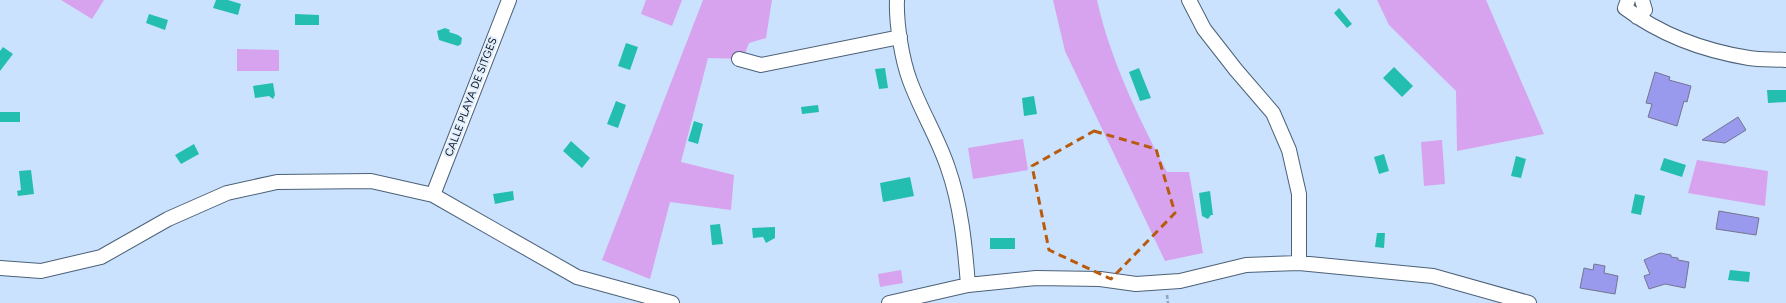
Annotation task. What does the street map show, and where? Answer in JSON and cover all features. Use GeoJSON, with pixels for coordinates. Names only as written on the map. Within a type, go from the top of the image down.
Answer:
{"type":"FeatureCollection","features":[{"type":"Feature","properties":{"kind":"street","name":"CALLE PLAYA DE SITGES"},"geometry":{"type":"LineString","coordinates":[[433,195],[509,0]]}},
{"type":"Feature","properties":{"kind":"street"},"geometry":{"type":"LineString","coordinates":[[897,0],[896,16],[909,80],[931,124],[949,169],[963,231],[968,285]]}},
{"type":"Feature","properties":{"kind":"street"},"geometry":{"type":"LineString","coordinates":[[1189,0],[1204,29],[1236,70],[1273,113],[1289,150],[1299,194],[1300,263]]}},
{"type":"Feature","properties":{"kind":"street"},"geometry":{"type":"LineString","coordinates":[[1628,0],[1625,8],[1637,17],[1688,43],[1750,58],[1786,60]]}},
{"type":"Feature","properties":{"kind":"street"},"geometry":{"type":"LineString","coordinates":[[1637,17],[1645,10],[1642,0]]}},
{"type":"Feature","properties":{"kind":"street"},"geometry":{"type":"LineString","coordinates":[[739,59],[761,65],[900,37]]}},
{"type":"Feature","properties":{"kind":"street"},"geometry":{"type":"LineString","coordinates":[[0,268],[41,271],[101,257],[168,219],[227,193],[278,182],[371,181],[433,195],[577,278],[672,303]]}},
{"type":"Feature","properties":{"kind":"street"},"geometry":{"type":"LineString","coordinates":[[889,303],[968,285],[1036,278],[1100,279],[1136,284],[1180,282],[1246,265],[1300,263],[1433,276],[1529,303]]}},
{"type":"Feature","properties":{"kind":"highlighted area"},"geometry":{"type":"Polygon","coordinates":[[[1094,131],[1156,149],[1175,213],[1111,279],[1049,250],[1032,166],[1094,131]]]}},
{"type":"Feature","properties":{"kind":"shaded area"},"geometry":{"type":"Polygon","coordinates":[[[61,0],[104,0],[92,19],[61,0]]]}},
{"type":"Feature","properties":{"kind":"shaded area"},"geometry":{"type":"Polygon","coordinates":[[[216,0],[228,0],[241,4],[238,15],[213,8],[216,0]]]}},
{"type":"Feature","properties":{"kind":"shaded area"},"geometry":{"type":"Polygon","coordinates":[[[646,0],[682,0],[672,26],[641,14],[646,0]]]}},
{"type":"Feature","properties":{"kind":"shaded area"},"geometry":{"type":"Polygon","coordinates":[[[703,0],[772,0],[766,38],[749,43],[743,59],[708,58],[681,162],[734,175],[731,210],[670,202],[650,279],[602,260],[703,0]]]}},
{"type":"Feature","properties":{"kind":"shaded area"},"geometry":{"type":"Polygon","coordinates":[[[1053,0],[1097,0],[1109,44],[1117,66],[1136,110],[1167,172],[1189,172],[1203,253],[1165,261],[1065,51],[1053,0]]]}},
{"type":"Feature","properties":{"kind":"shaded area"},"geometry":{"type":"Polygon","coordinates":[[[1377,0],[1486,0],[1544,134],[1457,151],[1456,91],[1389,25],[1377,0]]]}},
{"type":"Feature","properties":{"kind":"shaded area"},"geometry":{"type":"Polygon","coordinates":[[[1339,8],[1352,24],[1347,28],[1334,13],[1339,8]]]}},
{"type":"Feature","properties":{"kind":"shaded area"},"geometry":{"type":"Polygon","coordinates":[[[149,14],[168,20],[165,30],[146,23],[149,14]]]}},
{"type":"Feature","properties":{"kind":"shaded area"},"geometry":{"type":"Polygon","coordinates":[[[295,14],[319,15],[319,25],[295,25],[295,14]]]}},
{"type":"Feature","properties":{"kind":"shaded area"},"geometry":{"type":"Polygon","coordinates":[[[445,28],[450,30],[449,32],[462,38],[461,44],[458,46],[439,40],[437,31],[445,28]]]}},
{"type":"Feature","properties":{"kind":"shaded area"},"geometry":{"type":"Polygon","coordinates":[[[626,43],[638,47],[630,70],[618,66],[626,43]]]}},
{"type":"Feature","properties":{"kind":"shaded area"},"geometry":{"type":"Polygon","coordinates":[[[3,47],[13,54],[0,71],[0,51],[3,47]]]}},
{"type":"Feature","properties":{"kind":"shaded area"},"geometry":{"type":"Polygon","coordinates":[[[237,49],[279,50],[279,71],[237,71],[237,49]]]}},
{"type":"Feature","properties":{"kind":"shaded area"},"geometry":{"type":"Polygon","coordinates":[[[1394,67],[1413,86],[1402,97],[1383,78],[1394,67]]]}},
{"type":"Feature","properties":{"kind":"shaded area"},"geometry":{"type":"Polygon","coordinates":[[[885,68],[888,88],[879,89],[875,69],[885,68]]]}},
{"type":"Feature","properties":{"kind":"shaded area"},"geometry":{"type":"Polygon","coordinates":[[[1139,68],[1151,98],[1140,101],[1129,72],[1139,68]]]}},
{"type":"Feature","properties":{"kind":"shaded area"},"geometry":{"type":"Polygon","coordinates":[[[273,83],[275,95],[273,99],[269,96],[255,98],[253,86],[273,83]]]}},
{"type":"Feature","properties":{"kind":"shaded area"},"geometry":{"type":"Polygon","coordinates":[[[1767,90],[1786,90],[1786,102],[1768,103],[1767,90]]]}},
{"type":"Feature","properties":{"kind":"shaded area"},"geometry":{"type":"Polygon","coordinates":[[[1034,96],[1037,114],[1024,116],[1022,98],[1034,96]]]}},
{"type":"Feature","properties":{"kind":"shaded area"},"geometry":{"type":"Polygon","coordinates":[[[616,101],[626,105],[618,128],[607,124],[616,101]]]}},
{"type":"Feature","properties":{"kind":"shaded area"},"geometry":{"type":"Polygon","coordinates":[[[818,105],[819,112],[802,114],[801,107],[818,105]]]}},
{"type":"Feature","properties":{"kind":"shaded area"},"geometry":{"type":"Polygon","coordinates":[[[0,112],[20,112],[20,122],[0,122],[0,112]]]}},
{"type":"Feature","properties":{"kind":"shaded area"},"geometry":{"type":"Polygon","coordinates":[[[694,121],[703,124],[698,144],[688,141],[694,121]]]}},
{"type":"Feature","properties":{"kind":"shaded area"},"geometry":{"type":"Polygon","coordinates":[[[1023,139],[1028,170],[973,179],[968,148],[1023,139]]]}},
{"type":"Feature","properties":{"kind":"shaded area"},"geometry":{"type":"Polygon","coordinates":[[[1442,140],[1445,184],[1424,186],[1421,142],[1442,140]]]}},
{"type":"Feature","properties":{"kind":"shaded area"},"geometry":{"type":"Polygon","coordinates":[[[571,141],[590,158],[582,168],[563,151],[571,141]]]}},
{"type":"Feature","properties":{"kind":"shaded area"},"geometry":{"type":"Polygon","coordinates":[[[194,144],[199,154],[181,164],[175,155],[194,144]]]}},
{"type":"Feature","properties":{"kind":"shaded area"},"geometry":{"type":"Polygon","coordinates":[[[1384,154],[1389,171],[1379,174],[1374,157],[1384,154]]]}},
{"type":"Feature","properties":{"kind":"shaded area"},"geometry":{"type":"Polygon","coordinates":[[[1516,156],[1526,159],[1521,178],[1511,176],[1516,156]]]}},
{"type":"Feature","properties":{"kind":"shaded area"},"geometry":{"type":"Polygon","coordinates":[[[1664,158],[1686,165],[1682,177],[1660,170],[1664,158]]]}},
{"type":"Feature","properties":{"kind":"shaded area"},"geometry":{"type":"Polygon","coordinates":[[[1697,160],[1768,171],[1765,206],[1688,193],[1697,160]]]}},
{"type":"Feature","properties":{"kind":"shaded area"},"geometry":{"type":"Polygon","coordinates":[[[31,170],[34,194],[18,196],[17,191],[21,190],[19,171],[31,170]]]}},
{"type":"Feature","properties":{"kind":"shaded area"},"geometry":{"type":"Polygon","coordinates":[[[910,177],[914,196],[883,202],[880,183],[910,177]]]}},
{"type":"Feature","properties":{"kind":"shaded area"},"geometry":{"type":"Polygon","coordinates":[[[513,191],[514,200],[495,204],[493,194],[513,191]]]}},
{"type":"Feature","properties":{"kind":"shaded area"},"geometry":{"type":"Polygon","coordinates":[[[1210,191],[1213,215],[1211,215],[1208,219],[1202,216],[1199,193],[1210,191]]]}},
{"type":"Feature","properties":{"kind":"shaded area"},"geometry":{"type":"Polygon","coordinates":[[[1635,194],[1645,196],[1641,215],[1631,213],[1635,194]]]}},
{"type":"Feature","properties":{"kind":"shaded area"},"geometry":{"type":"Polygon","coordinates":[[[720,224],[723,244],[712,245],[710,225],[720,224]]]}},
{"type":"Feature","properties":{"kind":"shaded area"},"geometry":{"type":"Polygon","coordinates":[[[775,227],[775,238],[766,243],[763,237],[753,238],[752,228],[775,227]]]}},
{"type":"Feature","properties":{"kind":"shaded area"},"geometry":{"type":"Polygon","coordinates":[[[1377,233],[1385,233],[1384,248],[1375,247],[1377,233]]]}},
{"type":"Feature","properties":{"kind":"shaded area"},"geometry":{"type":"Polygon","coordinates":[[[990,238],[1015,238],[1015,249],[990,249],[990,238]]]}},
{"type":"Feature","properties":{"kind":"shaded area"},"geometry":{"type":"Polygon","coordinates":[[[901,270],[903,283],[880,287],[878,274],[901,270]]]}},
{"type":"Feature","properties":{"kind":"shaded area"},"geometry":{"type":"Polygon","coordinates":[[[1730,270],[1750,272],[1749,282],[1728,280],[1730,270]]]}},
{"type":"Feature","properties":{"kind":"building"},"geometry":{"type":"Polygon","coordinates":[[[1655,72],[1670,77],[1669,80],[1691,86],[1687,102],[1684,101],[1677,126],[1648,117],[1652,104],[1646,103],[1655,72]]]}},
{"type":"Feature","properties":{"kind":"building"},"geometry":{"type":"Polygon","coordinates":[[[1738,117],[1746,130],[1725,143],[1702,140],[1738,117]]]}},
{"type":"Feature","properties":{"kind":"building"},"geometry":{"type":"Polygon","coordinates":[[[1719,211],[1759,218],[1756,235],[1716,229],[1719,211]]]}},
{"type":"Feature","properties":{"kind":"building"},"geometry":{"type":"Polygon","coordinates":[[[1660,253],[1671,255],[1671,257],[1678,258],[1678,260],[1689,262],[1685,288],[1665,284],[1649,289],[1644,276],[1650,274],[1644,260],[1660,253]]]}},
{"type":"Feature","properties":{"kind":"building"},"geometry":{"type":"Polygon","coordinates":[[[1594,264],[1605,266],[1604,273],[1618,276],[1615,294],[1580,288],[1584,268],[1593,270],[1594,264]]]}}]}
